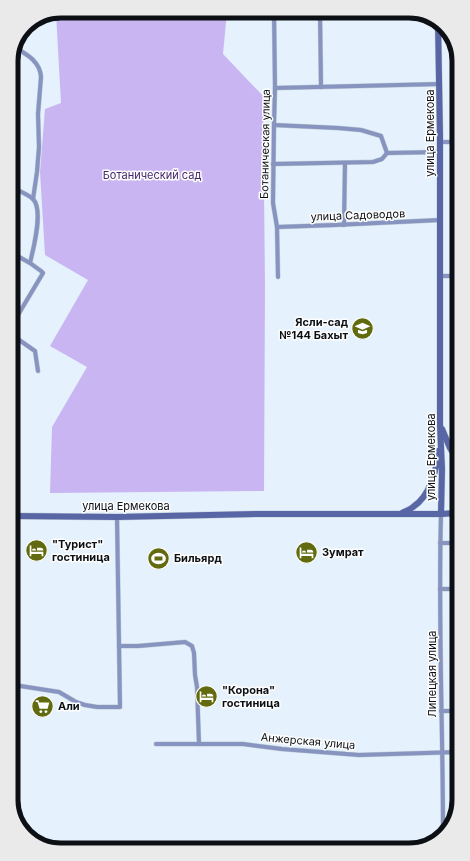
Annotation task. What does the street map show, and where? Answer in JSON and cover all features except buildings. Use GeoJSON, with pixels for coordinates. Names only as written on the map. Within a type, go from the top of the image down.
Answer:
{"type":"FeatureCollection","features":[{"type":"Feature","properties":{"kind":"main road","name":"улица Ермекова"},"geometry":{"type":"LineString","coordinates":[[18,516],[117,517],[259,514],[441,514],[440,84],[438,30]]}},
{"type":"Feature","properties":{"kind":"main road"},"geometry":{"type":"LineString","coordinates":[[440,426],[452,451]]}},
{"type":"Feature","properties":{"kind":"main road"},"geometry":{"type":"LineString","coordinates":[[398,514],[414,507],[423,498],[434,477],[438,454],[440,426]]}},
{"type":"Feature","properties":{"kind":"main road"},"geometry":{"type":"LineString","coordinates":[[441,514],[452,513]]}},
{"type":"Feature","properties":{"kind":"street","name":"Ботаническая улица"},"geometry":{"type":"LineString","coordinates":[[274,18],[275,88],[273,203],[277,227],[278,277]]}},
{"type":"Feature","properties":{"kind":"street"},"geometry":{"type":"LineString","coordinates":[[320,18],[321,87]]}},
{"type":"Feature","properties":{"kind":"street"},"geometry":{"type":"LineString","coordinates":[[19,50],[36,62],[41,72],[38,114],[39,146],[33,199]]}},
{"type":"Feature","properties":{"kind":"street"},"geometry":{"type":"LineString","coordinates":[[275,88],[440,84]]}},
{"type":"Feature","properties":{"kind":"street"},"geometry":{"type":"LineString","coordinates":[[274,125],[361,130],[380,136],[387,153]]}},
{"type":"Feature","properties":{"kind":"street"},"geometry":{"type":"LineString","coordinates":[[440,142],[452,142]]}},
{"type":"Feature","properties":{"kind":"street"},"geometry":{"type":"LineString","coordinates":[[273,164],[373,162],[382,159],[387,153],[440,152]]}},
{"type":"Feature","properties":{"kind":"street"},"geometry":{"type":"LineString","coordinates":[[344,225],[345,163]]}},
{"type":"Feature","properties":{"kind":"street"},"geometry":{"type":"LineString","coordinates":[[18,190],[33,199],[37,208],[36,239],[30,263]]}},
{"type":"Feature","properties":{"kind":"street","name":"улица Садоводов"},"geometry":{"type":"LineString","coordinates":[[277,227],[440,220]]}},
{"type":"Feature","properties":{"kind":"street"},"geometry":{"type":"LineString","coordinates":[[18,257],[30,263],[41,271],[42,274],[18,315]]}},
{"type":"Feature","properties":{"kind":"street"},"geometry":{"type":"LineString","coordinates":[[440,276],[452,276]]}},
{"type":"Feature","properties":{"kind":"street"},"geometry":{"type":"LineString","coordinates":[[18,339],[35,351],[38,371]]}},
{"type":"Feature","properties":{"kind":"street","name":"Липецкая улица"},"geometry":{"type":"LineString","coordinates":[[441,514],[440,589],[443,826]]}},
{"type":"Feature","properties":{"kind":"street"},"geometry":{"type":"LineString","coordinates":[[18,686],[59,692],[76,702],[85,705],[120,708],[117,517]]}},
{"type":"Feature","properties":{"kind":"street"},"geometry":{"type":"LineString","coordinates":[[440,543],[452,543]]}},
{"type":"Feature","properties":{"kind":"street"},"geometry":{"type":"LineString","coordinates":[[440,589],[452,588]]}},
{"type":"Feature","properties":{"kind":"street"},"geometry":{"type":"LineString","coordinates":[[119,646],[184,642],[192,646],[197,687],[199,744]]}},
{"type":"Feature","properties":{"kind":"street"},"geometry":{"type":"LineString","coordinates":[[441,711],[452,711]]}},
{"type":"Feature","properties":{"kind":"street","name":"Анжерская улица"},"geometry":{"type":"LineString","coordinates":[[156,744],[243,744],[346,754],[452,752]]}},
{"type":"Feature","properties":{"kind":"green space","name":"Ботанический сад"},"geometry":{"type":"Polygon","coordinates":[[[56,18],[226,18],[223,54],[263,96],[265,285],[264,491],[50,493],[52,427],[87,367],[50,346],[88,280],[45,255],[40,172],[45,109],[61,103],[56,18]]]}},
{"type":"Feature","properties":{"kind":"place","name":"Ясли-сад №144 Бахыт"},"geometry":{"type":"Point","coordinates":[363,328]}},
{"type":"Feature","properties":{"kind":"place","name":"\"Турист\" гостиница"},"geometry":{"type":"Point","coordinates":[36,550]}},
{"type":"Feature","properties":{"kind":"place","name":"Зумрат"},"geometry":{"type":"Point","coordinates":[307,552]}},
{"type":"Feature","properties":{"kind":"place","name":"Бильярд"},"geometry":{"type":"Point","coordinates":[158,558]}},
{"type":"Feature","properties":{"kind":"place","name":"\"Корона\" гостиница"},"geometry":{"type":"Point","coordinates":[207,696]}},
{"type":"Feature","properties":{"kind":"place","name":"Али"},"geometry":{"type":"Point","coordinates":[42,706]}}]}
